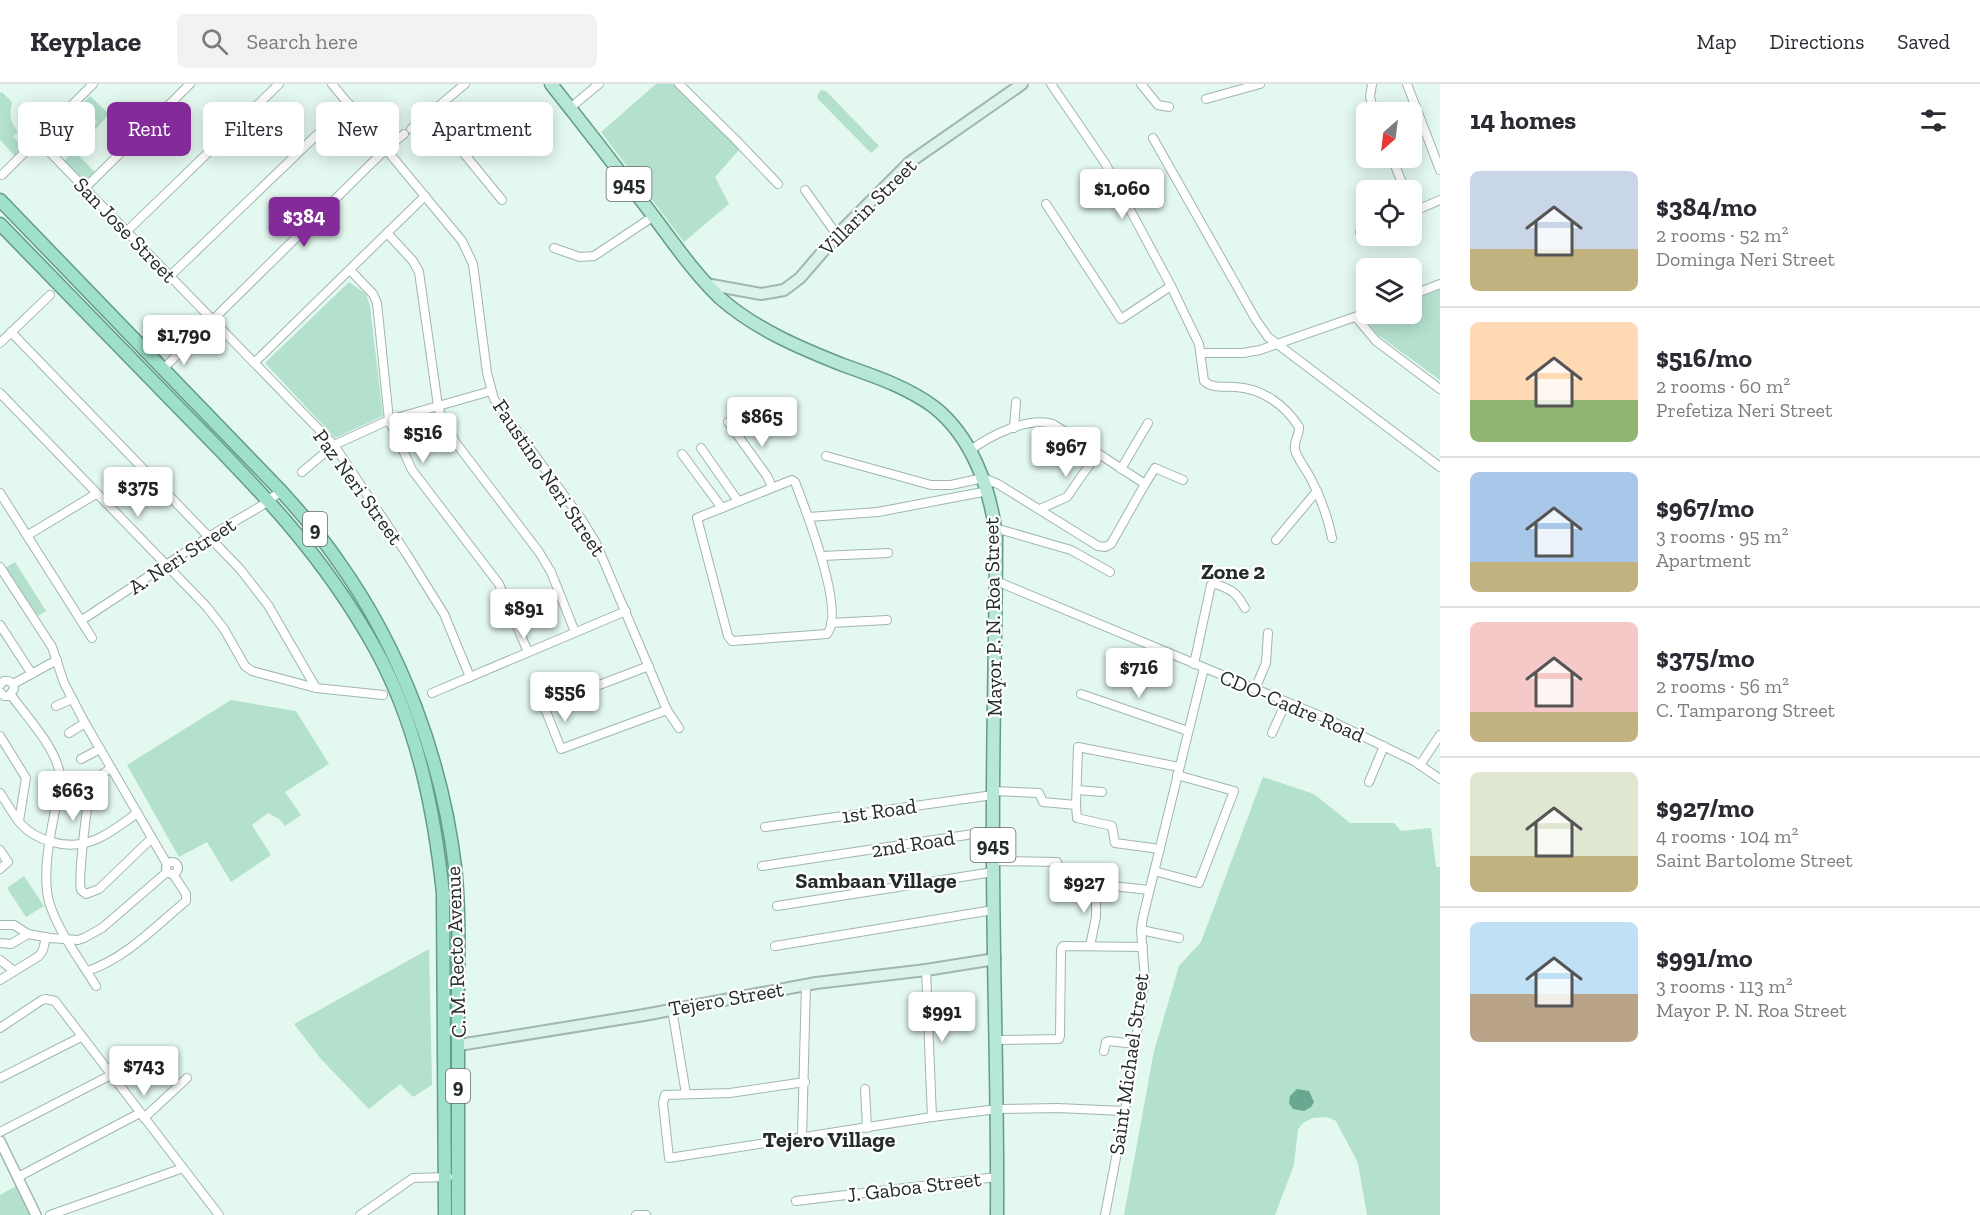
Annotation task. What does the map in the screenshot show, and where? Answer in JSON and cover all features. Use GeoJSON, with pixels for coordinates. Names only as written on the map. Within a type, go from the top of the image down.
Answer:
{"type":"FeatureCollection","features":[{"type":"Feature","properties":{"kind":"highway","name":"C. M. Recto Avenue"},"geometry":{"type":"LineString","coordinates":[[0,200],[281,490],[316,530],[373,616],[395,657],[432,814],[443,893],[445,1215]]}},
{"type":"Feature","properties":{"kind":"highway","name":"C. M. Recto Avenue"},"geometry":{"type":"LineString","coordinates":[[0,224],[269,500],[302,539],[349,604],[403,695],[426,739],[448,826],[458,896],[458,1215]]}},
{"type":"Feature","properties":{"kind":"highway"},"geometry":{"type":"LineString","coordinates":[[60,286],[72,275]]}},
{"type":"Feature","properties":{"kind":"highway"},"geometry":{"type":"LineString","coordinates":[[152,380],[163,369]]}},
{"type":"Feature","properties":{"kind":"highway"},"geometry":{"type":"LineString","coordinates":[[443,939],[459,939]]}},
{"type":"Feature","properties":{"kind":"highway"},"geometry":{"type":"LineString","coordinates":[[444,957],[459,957]]}},
{"type":"Feature","properties":{"kind":"main road","name":"Mayor P. N. Roa Street"},"geometry":{"type":"LineString","coordinates":[[551,84],[706,284],[733,308],[764,329],[813,353],[888,382],[922,399],[950,423],[969,451],[983,478],[988,491],[995,528],[993,910],[998,1109],[997,1215]]}},
{"type":"Feature","properties":{"kind":"main road","name":"Villarin Street"},"geometry":{"type":"LineString","coordinates":[[706,284],[761,294],[784,290],[800,278],[837,234],[910,162],[1022,84]]}},
{"type":"Feature","properties":{"kind":"main road","name":"Tejero Street"},"geometry":{"type":"LineString","coordinates":[[459,1045],[806,984],[926,970],[994,959]]}},
{"type":"Feature","properties":{"kind":"street"},"geometry":{"type":"LineString","coordinates":[[75,102],[93,84]]}},
{"type":"Feature","properties":{"kind":"street"},"geometry":{"type":"LineString","coordinates":[[84,189],[190,84]]}},
{"type":"Feature","properties":{"kind":"street"},"geometry":{"type":"LineString","coordinates":[[126,232],[279,84]]}},
{"type":"Feature","properties":{"kind":"street","name":"Faustino Neri Street"},"geometry":{"type":"LineString","coordinates":[[332,84],[347,102]]}},
{"type":"Feature","properties":{"kind":"street"},"geometry":{"type":"LineString","coordinates":[[442,102],[465,84]]}},
{"type":"Feature","properties":{"kind":"street"},"geometry":{"type":"LineString","coordinates":[[570,108],[599,84]]}},
{"type":"Feature","properties":{"kind":"street"},"geometry":{"type":"LineString","coordinates":[[679,84],[777,184]]}},
{"type":"Feature","properties":{"kind":"street"},"geometry":{"type":"LineString","coordinates":[[1051,84],[1105,163],[1171,286],[1195,334],[1201,353],[1202,378],[1207,384],[1253,390],[1279,402],[1296,421],[1300,429],[1294,444],[1296,451],[1317,491],[1332,538]]}},
{"type":"Feature","properties":{"kind":"street"},"geometry":{"type":"LineString","coordinates":[[1141,84],[1158,105],[1169,107]]}},
{"type":"Feature","properties":{"kind":"street"},"geometry":{"type":"LineString","coordinates":[[1206,99],[1260,84]]}},
{"type":"Feature","properties":{"kind":"street"},"geometry":{"type":"LineString","coordinates":[[1371,102],[1372,84]]}},
{"type":"Feature","properties":{"kind":"street"},"geometry":{"type":"LineString","coordinates":[[1407,84],[1440,170]]}},
{"type":"Feature","properties":{"kind":"street"},"geometry":{"type":"LineString","coordinates":[[399,138],[404,134]]}},
{"type":"Feature","properties":{"kind":"street"},"geometry":{"type":"LineString","coordinates":[[169,277],[316,136]]}},
{"type":"Feature","properties":{"kind":"street"},"geometry":{"type":"LineString","coordinates":[[1153,138],[1256,320],[1277,345],[1440,466]]}},
{"type":"Feature","properties":{"kind":"street"},"geometry":{"type":"LineString","coordinates":[[2,174],[20,156]]}},
{"type":"Feature","properties":{"kind":"street","name":"San Jose Street"},"geometry":{"type":"LineString","coordinates":[[53,156],[213,321]]}},
{"type":"Feature","properties":{"kind":"street"},"geometry":{"type":"LineString","coordinates":[[163,369],[379,156]]}},
{"type":"Feature","properties":{"kind":"street","name":"Faustino Neri Street"},"geometry":{"type":"LineString","coordinates":[[393,156],[462,241],[473,264],[491,391],[499,407],[582,520],[596,543],[668,710],[679,728]]}},
{"type":"Feature","properties":{"kind":"street"},"geometry":{"type":"LineString","coordinates":[[466,156],[502,200]]}},
{"type":"Feature","properties":{"kind":"street"},"geometry":{"type":"LineString","coordinates":[[806,190],[837,234]]}},
{"type":"Feature","properties":{"kind":"street"},"geometry":{"type":"LineString","coordinates":[[254,363],[425,196]]}},
{"type":"Feature","properties":{"kind":"street"},"geometry":{"type":"LineString","coordinates":[[1422,206],[1440,200]]}},
{"type":"Feature","properties":{"kind":"street"},"geometry":{"type":"LineString","coordinates":[[1046,204],[1121,319],[1171,286]]}},
{"type":"Feature","properties":{"kind":"street"},"geometry":{"type":"LineString","coordinates":[[554,248],[580,257],[594,256],[654,216]]}},
{"type":"Feature","properties":{"kind":"street"},"geometry":{"type":"LineString","coordinates":[[387,233],[413,261],[419,272],[438,406],[442,419],[456,443],[540,552],[551,572],[575,632]]}},
{"type":"Feature","properties":{"kind":"street"},"geometry":{"type":"LineString","coordinates":[[350,270],[373,294],[377,303],[389,420],[412,470],[500,584],[528,652]]}},
{"type":"Feature","properties":{"kind":"street"},"geometry":{"type":"LineString","coordinates":[[1422,291],[1440,284]]}},
{"type":"Feature","properties":{"kind":"street"},"geometry":{"type":"LineString","coordinates":[[0,343],[50,295]]}},
{"type":"Feature","properties":{"kind":"street"},"geometry":{"type":"LineString","coordinates":[[1201,353],[1243,352],[1277,345],[1356,317]]}},
{"type":"Feature","properties":{"kind":"street","name":"Paz Neri Street"},"geometry":{"type":"LineString","coordinates":[[213,321],[334,444],[444,614],[470,677]]}},
{"type":"Feature","properties":{"kind":"street"},"geometry":{"type":"LineString","coordinates":[[1362,324],[1376,341],[1440,389]]}},
{"type":"Feature","properties":{"kind":"street"},"geometry":{"type":"LineString","coordinates":[[11,332],[240,569],[268,605],[316,688]]}},
{"type":"Feature","properties":{"kind":"street"},"geometry":{"type":"LineString","coordinates":[[302,472],[334,444],[389,420],[491,391]]}},
{"type":"Feature","properties":{"kind":"street"},"geometry":{"type":"LineString","coordinates":[[0,393],[219,622],[244,666],[256,672],[316,688],[383,695]]}},
{"type":"Feature","properties":{"kind":"street"},"geometry":{"type":"LineString","coordinates":[[1014,428],[1016,402]]}},
{"type":"Feature","properties":{"kind":"street"},"geometry":{"type":"LineString","coordinates":[[969,451],[990,436],[1044,421],[1053,424],[1144,484]]}},
{"type":"Feature","properties":{"kind":"street"},"geometry":{"type":"LineString","coordinates":[[728,422],[767,476],[772,487]]}},
{"type":"Feature","properties":{"kind":"street"},"geometry":{"type":"LineString","coordinates":[[1121,469],[1148,423]]}},
{"type":"Feature","properties":{"kind":"street"},"geometry":{"type":"LineString","coordinates":[[1067,444],[1077,441]]}},
{"type":"Feature","properties":{"kind":"street"},"geometry":{"type":"LineString","coordinates":[[701,448],[738,501]]}},
{"type":"Feature","properties":{"kind":"street"},"geometry":{"type":"LineString","coordinates":[[682,454],[722,508]]}},
{"type":"Feature","properties":{"kind":"street"},"geometry":{"type":"LineString","coordinates":[[1040,509],[1067,497],[1097,454]]}},
{"type":"Feature","properties":{"kind":"street"},"geometry":{"type":"LineString","coordinates":[[826,456],[931,485],[951,485],[983,478],[998,484],[1098,546],[1107,547],[1111,544],[1155,468],[1183,480]]}},
{"type":"Feature","properties":{"kind":"street"},"geometry":{"type":"LineString","coordinates":[[792,480],[795,482],[822,556],[828,587],[831,623],[827,634],[732,640],[729,639],[696,520],[698,517],[772,487],[792,480]]}},
{"type":"Feature","properties":{"kind":"street","name":"A. Neri Street"},"geometry":{"type":"LineString","coordinates":[[82,620],[269,500],[281,490]]}},
{"type":"Feature","properties":{"kind":"street"},"geometry":{"type":"LineString","coordinates":[[809,517],[878,512],[988,491]]}},
{"type":"Feature","properties":{"kind":"street"},"geometry":{"type":"LineString","coordinates":[[1276,540],[1317,491]]}},
{"type":"Feature","properties":{"kind":"street"},"geometry":{"type":"LineString","coordinates":[[0,492],[92,638]]}},
{"type":"Feature","properties":{"kind":"street"},"geometry":{"type":"LineString","coordinates":[[28,535],[96,494]]}},
{"type":"Feature","properties":{"kind":"street"},"geometry":{"type":"LineString","coordinates":[[995,528],[1071,550],[1110,572]]}},
{"type":"Feature","properties":{"kind":"street"},"geometry":{"type":"LineString","coordinates":[[822,556],[888,553]]}},
{"type":"Feature","properties":{"kind":"street"},"geometry":{"type":"LineString","coordinates":[[0,567],[52,648],[72,699],[85,723],[169,870],[186,894],[186,901],[123,953],[87,971]]}},
{"type":"Feature","properties":{"kind":"street","name":"CDO-Cadre Road"},"geometry":{"type":"LineString","coordinates":[[996,581],[1286,702],[1384,746],[1420,765],[1440,779]]}},
{"type":"Feature","properties":{"kind":"street"},"geometry":{"type":"LineString","coordinates":[[1194,664],[1211,585],[1216,584],[1233,591],[1245,608]]}},
{"type":"Feature","properties":{"kind":"street"},"geometry":{"type":"LineString","coordinates":[[432,693],[626,611]]}},
{"type":"Feature","properties":{"kind":"street"},"geometry":{"type":"LineString","coordinates":[[831,623],[887,620]]}},
{"type":"Feature","properties":{"kind":"street"},"geometry":{"type":"LineString","coordinates":[[0,625],[33,674]]}},
{"type":"Feature","properties":{"kind":"street"},"geometry":{"type":"LineString","coordinates":[[1255,689],[1266,663],[1268,633]]}},
{"type":"Feature","properties":{"kind":"street"},"geometry":{"type":"LineString","coordinates":[[11,695],[6,696],[0,688],[6,681],[13,684],[57,660]]}},
{"type":"Feature","properties":{"kind":"street"},"geometry":{"type":"LineString","coordinates":[[649,666],[544,706],[561,749],[668,710]]}},
{"type":"Feature","properties":{"kind":"street","name":"Saint Michael Street"},"geometry":{"type":"LineString","coordinates":[[1105,1215],[1125,1110],[1145,980],[1141,930],[1204,668]]}},
{"type":"Feature","properties":{"kind":"street"},"geometry":{"type":"LineString","coordinates":[[11,695],[14,689],[13,684]]}},
{"type":"Feature","properties":{"kind":"street"},"geometry":{"type":"LineString","coordinates":[[1081,693],[1188,730]]}},
{"type":"Feature","properties":{"kind":"street"},"geometry":{"type":"LineString","coordinates":[[11,695],[47,747],[60,773],[61,780],[46,880],[49,903],[67,939],[96,986]]}},
{"type":"Feature","properties":{"kind":"street"},"geometry":{"type":"LineString","coordinates":[[56,706],[72,699]]}},
{"type":"Feature","properties":{"kind":"street"},"geometry":{"type":"LineString","coordinates":[[1272,733],[1286,702]]}},
{"type":"Feature","properties":{"kind":"street"},"geometry":{"type":"LineString","coordinates":[[69,733],[85,723]]}},
{"type":"Feature","properties":{"kind":"street"},"geometry":{"type":"LineString","coordinates":[[1420,765],[1440,735]]}},
{"type":"Feature","properties":{"kind":"street"},"geometry":{"type":"LineString","coordinates":[[0,736],[26,778],[18,821]]}},
{"type":"Feature","properties":{"kind":"street"},"geometry":{"type":"LineString","coordinates":[[1369,782],[1384,746]]}},
{"type":"Feature","properties":{"kind":"street"},"geometry":{"type":"LineString","coordinates":[[1154,871],[1198,883],[1234,791],[1178,771],[1078,747],[1077,818],[1112,826],[1115,843],[1160,849]]}},
{"type":"Feature","properties":{"kind":"street"},"geometry":{"type":"LineString","coordinates":[[81,759],[100,749]]}},
{"type":"Feature","properties":{"kind":"street"},"geometry":{"type":"LineString","coordinates":[[110,768],[93,784],[83,843],[81,890],[86,894],[99,889],[152,838]]}},
{"type":"Feature","properties":{"kind":"street"},"geometry":{"type":"LineString","coordinates":[[1077,790],[1102,792]]}},
{"type":"Feature","properties":{"kind":"street"},"geometry":{"type":"LineString","coordinates":[[0,792],[18,821],[35,835],[66,846],[106,835],[137,813]]}},
{"type":"Feature","properties":{"kind":"street","name":"1st Road"},"geometry":{"type":"LineString","coordinates":[[765,827],[993,793],[1039,793],[1043,802],[1076,805]]}},
{"type":"Feature","properties":{"kind":"street","name":"2nd Road"},"geometry":{"type":"LineString","coordinates":[[762,866],[993,831]]}},
{"type":"Feature","properties":{"kind":"street"},"geometry":{"type":"LineString","coordinates":[[0,850],[8,862],[0,869]]}},
{"type":"Feature","properties":{"kind":"street"},"geometry":{"type":"LineString","coordinates":[[777,906],[993,866],[1057,862],[1064,879],[1149,890]]}},
{"type":"Feature","properties":{"kind":"street"},"geometry":{"type":"LineString","coordinates":[[0,925],[14,925],[28,934],[78,940],[94,933],[169,870]]}},
{"type":"Feature","properties":{"kind":"street"},"geometry":{"type":"LineString","coordinates":[[1090,946],[1096,917],[1098,884]]}},
{"type":"Feature","properties":{"kind":"street"},"geometry":{"type":"LineString","coordinates":[[776,946],[993,910]]}},
{"type":"Feature","properties":{"kind":"street"},"geometry":{"type":"LineString","coordinates":[[1141,930],[1179,938]]}},
{"type":"Feature","properties":{"kind":"street"},"geometry":{"type":"LineString","coordinates":[[0,943],[11,944],[28,934]]}},
{"type":"Feature","properties":{"kind":"street"},"geometry":{"type":"LineString","coordinates":[[0,980],[39,956],[46,937]]}},
{"type":"Feature","properties":{"kind":"street"},"geometry":{"type":"LineString","coordinates":[[995,1040],[1059,1039],[1061,949],[1064,946],[1143,947]]}},
{"type":"Feature","properties":{"kind":"street"},"geometry":{"type":"LineString","coordinates":[[0,960],[14,971]]}},
{"type":"Feature","properties":{"kind":"street"},"geometry":{"type":"LineString","coordinates":[[926,970],[932,1117]]}},
{"type":"Feature","properties":{"kind":"street"},"geometry":{"type":"LineString","coordinates":[[802,1138],[806,984]]}},
{"type":"Feature","properties":{"kind":"street"},"geometry":{"type":"LineString","coordinates":[[0,1028],[42,1000],[51,999],[57,1003],[219,1215]]}},
{"type":"Feature","properties":{"kind":"street"},"geometry":{"type":"LineString","coordinates":[[672,1009],[687,1094]]}},
{"type":"Feature","properties":{"kind":"street"},"geometry":{"type":"LineString","coordinates":[[0,1078],[81,1037]]}},
{"type":"Feature","properties":{"kind":"street"},"geometry":{"type":"LineString","coordinates":[[1104,1051],[1106,1042],[1109,1041],[1135,1044]]}},
{"type":"Feature","properties":{"kind":"street"},"geometry":{"type":"LineString","coordinates":[[0,1132],[111,1075]]}},
{"type":"Feature","properties":{"kind":"street"},"geometry":{"type":"LineString","coordinates":[[18,1177],[142,1115],[188,1078]]}},
{"type":"Feature","properties":{"kind":"street"},"geometry":{"type":"LineString","coordinates":[[805,1082],[730,1093],[668,1095],[663,1100],[669,1158],[932,1117],[998,1109],[1125,1110]]}},
{"type":"Feature","properties":{"kind":"street"},"geometry":{"type":"LineString","coordinates":[[865,1089],[867,1128]]}},
{"type":"Feature","properties":{"kind":"street"},"geometry":{"type":"LineString","coordinates":[[0,1141],[36,1215]]}},
{"type":"Feature","properties":{"kind":"street"},"geometry":{"type":"LineString","coordinates":[[50,1215],[183,1168]]}},
{"type":"Feature","properties":{"kind":"street"},"geometry":{"type":"LineString","coordinates":[[360,1215],[413,1178],[458,1177]]}},
{"type":"Feature","properties":{"kind":"street","name":"J. Gaboa Street"},"geometry":{"type":"LineString","coordinates":[[796,1201],[997,1177]]}},
{"type":"Feature","properties":{"kind":"street"},"geometry":{"type":"LineString","coordinates":[[636,1215],[645,1215]]}},
{"type":"Feature","properties":{"kind":"shaded area"},"geometry":{"type":"Polygon","coordinates":[[[656,84],[674,84],[740,149],[715,177],[729,204],[684,242],[601,132],[656,84]]]}},
{"type":"Feature","properties":{"kind":"shaded area"},"geometry":{"type":"Polygon","coordinates":[[[821,90],[826,91],[879,146],[871,153],[818,99],[817,96],[821,90]]]}},
{"type":"Feature","properties":{"kind":"shaded area"},"geometry":{"type":"Polygon","coordinates":[[[2,92],[12,102],[11,118],[18,132],[13,136],[18,142],[18,153],[15,156],[0,140],[0,93],[2,92]]]}},
{"type":"Feature","properties":{"kind":"shaded area"},"geometry":{"type":"Polygon","coordinates":[[[90,96],[107,112],[107,116],[95,130],[97,122],[95,102],[84,102],[90,96]]]}},
{"type":"Feature","properties":{"kind":"shaded area"},"geometry":{"type":"Polygon","coordinates":[[[69,156],[79,156],[95,172],[84,182],[64,161],[69,156]]]}},
{"type":"Feature","properties":{"kind":"shaded area"},"geometry":{"type":"Polygon","coordinates":[[[349,282],[366,294],[370,306],[383,416],[335,438],[265,363],[349,282]]]}},
{"type":"Feature","properties":{"kind":"shaded area"},"geometry":{"type":"Polygon","coordinates":[[[1440,289],[1440,380],[1378,335],[1369,324],[1422,324],[1422,296],[1440,289]]]}},
{"type":"Feature","properties":{"kind":"shaded area"},"geometry":{"type":"Polygon","coordinates":[[[15,562],[46,611],[38,616],[5,568],[15,562]]]}},
{"type":"Feature","properties":{"kind":"shaded area"},"geometry":{"type":"Polygon","coordinates":[[[231,700],[296,711],[329,764],[285,792],[301,815],[285,826],[279,819],[268,813],[252,825],[271,855],[231,882],[207,842],[179,857],[127,765],[231,700]]]}},
{"type":"Feature","properties":{"kind":"shaded area"},"geometry":{"type":"Polygon","coordinates":[[[1263,777],[1314,794],[1350,823],[1394,823],[1401,831],[1431,828],[1436,867],[1440,867],[1440,1215],[1367,1215],[1358,1163],[1336,1121],[1327,1117],[1313,1118],[1303,1123],[1298,1129],[1294,1165],[1275,1215],[1124,1215],[1154,1051],[1179,966],[1201,942],[1263,777]]]}},
{"type":"Feature","properties":{"kind":"shaded area"},"geometry":{"type":"Polygon","coordinates":[[[24,876],[44,906],[26,917],[7,888],[24,876]]]}},
{"type":"Feature","properties":{"kind":"shaded area"},"geometry":{"type":"Polygon","coordinates":[[[429,949],[432,1085],[413,1097],[400,1084],[369,1109],[321,1059],[294,1024],[429,949]]]}},
{"type":"Feature","properties":{"kind":"shaded area"},"geometry":{"type":"Polygon","coordinates":[[[1297,1089],[1309,1091],[1314,1102],[1304,1111],[1293,1109],[1289,1103],[1290,1096],[1297,1089]]]}},
{"type":"Feature","properties":{"kind":"shaded area"},"geometry":{"type":"Polygon","coordinates":[[[16,1186],[30,1215],[0,1215],[0,1195],[16,1186]]]}},
{"type":"Feature","properties":{"kind":"district","name":"Zone 2"},"geometry":{"type":"Point","coordinates":[1233,571]}},
{"type":"Feature","properties":{"kind":"district","name":"Sambaan Village"},"geometry":{"type":"Point","coordinates":[876,880]}},
{"type":"Feature","properties":{"kind":"district","name":"Tejero Village"},"geometry":{"type":"Point","coordinates":[829,1139]}}]}
